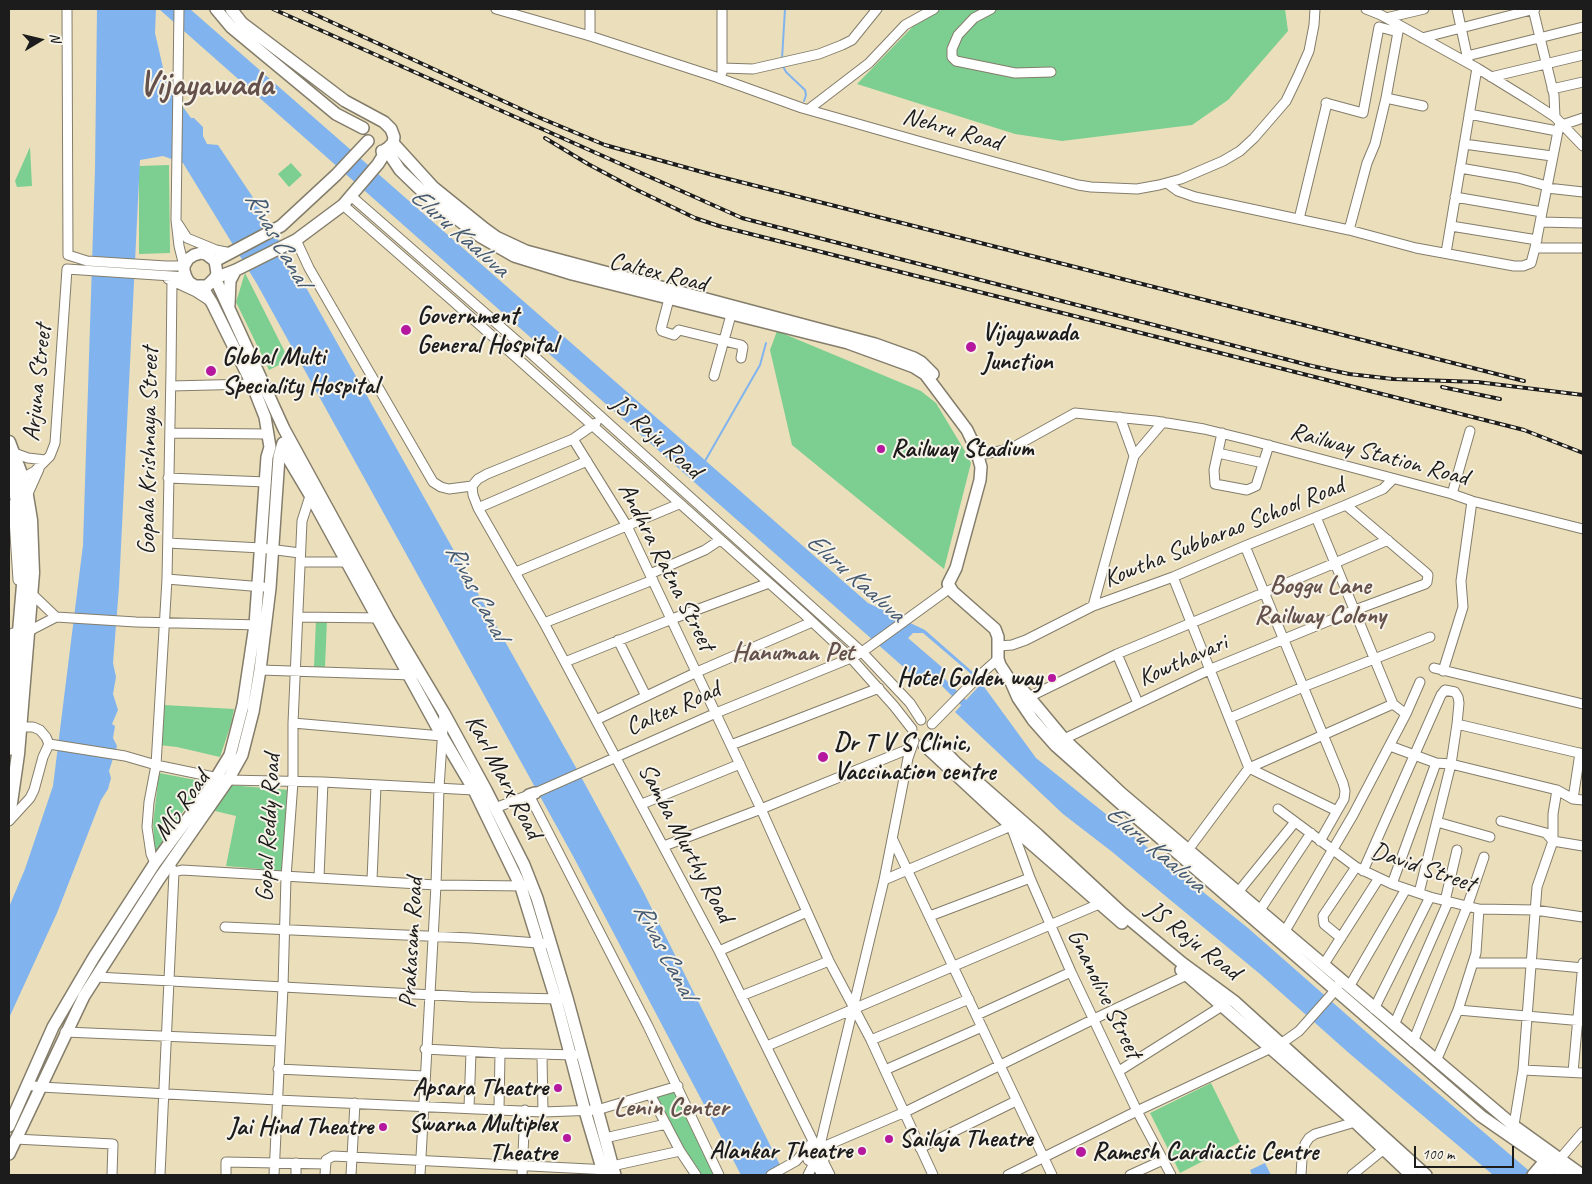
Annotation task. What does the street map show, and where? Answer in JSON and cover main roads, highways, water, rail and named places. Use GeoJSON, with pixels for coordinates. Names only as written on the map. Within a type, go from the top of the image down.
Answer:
{"type":"FeatureCollection","features":[{"type":"Feature","properties":{"kind":"highway"},"geometry":{"type":"LineString","coordinates":[[9,749],[24,561],[11,447]]}},
{"type":"Feature","properties":{"kind":"highway"},"geometry":{"type":"LineString","coordinates":[[9,467],[15,481],[27,496],[33,552],[29,631],[9,817]]}},
{"type":"Feature","properties":{"kind":"main road"},"geometry":{"type":"LineString","coordinates":[[216,9],[231,27],[336,114],[363,128]]}},
{"type":"Feature","properties":{"kind":"main road"},"geometry":{"type":"LineString","coordinates":[[215,278],[235,271],[292,242],[343,205],[378,164],[394,137],[391,129],[380,119],[374,118],[346,101],[242,23],[230,9]]}},
{"type":"Feature","properties":{"kind":"main road"},"geometry":{"type":"LineString","coordinates":[[365,144],[363,128],[365,123],[374,118]]}},
{"type":"Feature","properties":{"kind":"main road"},"geometry":{"type":"LineString","coordinates":[[365,144],[387,148]]}},
{"type":"Feature","properties":{"kind":"main road"},"geometry":{"type":"LineString","coordinates":[[213,259],[217,273],[215,278],[211,283],[202,287],[195,286],[185,272],[188,259],[201,253],[213,259],[229,254],[281,226],[336,175],[365,144]]}},
{"type":"Feature","properties":{"kind":"main road","name":"Caltex Road"},"geometry":{"type":"LineString","coordinates":[[387,148],[395,164],[417,188],[495,247],[514,256],[564,272],[848,343],[914,367],[928,377],[936,391],[942,396],[967,430],[981,466],[980,480],[948,584],[950,588],[992,625],[998,637],[998,660],[1011,682]]}},
{"type":"Feature","properties":{"kind":"main road","name":"Caltex Road"},"geometry":{"type":"LineString","coordinates":[[387,148],[485,229],[514,246],[526,251],[875,344],[921,362],[936,379],[942,396]]}},
{"type":"Feature","properties":{"kind":"main road"},"geometry":{"type":"LineString","coordinates":[[229,310],[230,281],[235,271]]}},
{"type":"Feature","properties":{"kind":"main road","name":"Karl Marx Road"},"geometry":{"type":"LineString","coordinates":[[215,278],[312,490],[383,618],[409,675],[442,736],[474,790],[490,810]]}},
{"type":"Feature","properties":{"kind":"main road","name":"MG Road"},"geometry":{"type":"LineString","coordinates":[[202,287],[212,303],[252,384],[265,417],[270,447],[266,482],[270,496]]}},
{"type":"Feature","properties":{"kind":"main road","name":"MG Road"},"geometry":{"type":"LineString","coordinates":[[9,1154],[65,1032],[84,996],[172,868],[222,780],[236,734],[260,625],[265,587],[270,496],[282,448],[284,429]]}},
{"type":"Feature","properties":{"kind":"main road"},"geometry":{"type":"LineString","coordinates":[[270,447],[282,448]]}},
{"type":"Feature","properties":{"kind":"main road","name":"Karl Marx Road"},"geometry":{"type":"LineString","coordinates":[[282,448],[312,490]]}},
{"type":"Feature","properties":{"kind":"main road","name":"Karl Marx Road"},"geometry":{"type":"LineString","coordinates":[[383,618],[421,675],[444,714],[527,886],[576,1054],[597,1110],[605,1138],[609,1171]]}},
{"type":"Feature","properties":{"kind":"main road","name":"MG Road"},"geometry":{"type":"LineString","coordinates":[[9,1126],[64,1006],[94,957],[154,863],[242,755],[253,712],[260,670],[260,625]]}},
{"type":"Feature","properties":{"kind":"main road"},"geometry":{"type":"LineString","coordinates":[[1011,682],[1018,685],[1064,739],[1121,793],[1239,891],[1436,1061],[1546,1166],[1566,1175]]}},
{"type":"Feature","properties":{"kind":"main road"},"geometry":{"type":"LineString","coordinates":[[1011,682],[1013,690],[1024,709],[1056,746],[1334,992],[1480,1116],[1512,1132]]}},
{"type":"Feature","properties":{"kind":"main road","name":"JS Raju Road"},"geometry":{"type":"LineString","coordinates":[[1411,1175],[1355,1122],[1222,1006],[1099,904],[921,743],[957,764],[1038,835],[1122,913],[1182,963],[1235,1002],[1282,1043],[1426,1175]]}},
{"type":"Feature","properties":{"kind":"main road","name":"Karl Marx Road"},"geometry":{"type":"LineString","coordinates":[[576,1054],[585,1112],[609,1171]]}},
{"type":"Feature","properties":{"kind":"main road"},"geometry":{"type":"LineString","coordinates":[[1546,1166],[1582,1175]]}},
{"type":"Feature","properties":{"kind":"water","name":"Rivas Canal"},"geometry":{"type":"Polygon","coordinates":[[[97,9],[156,9],[155,33],[167,85],[191,118],[194,118],[203,127],[203,136],[207,144],[218,145],[254,199],[290,259],[579,773],[643,891],[785,1175],[741,1175],[573,856],[257,284],[183,163],[163,156],[140,160],[119,587],[113,663],[116,677],[113,694],[118,710],[112,724],[115,726],[113,738],[117,746],[109,771],[111,778],[108,789],[101,800],[57,913],[9,1018],[9,907],[25,869],[53,786],[83,545],[95,169],[97,9]]]}},
{"type":"Feature","properties":{"kind":"water"},"geometry":{"type":"Polygon","coordinates":[[[159,9],[190,9],[868,603],[925,630],[974,673],[1036,758],[1248,928],[1380,1044],[1534,1175],[1493,1175],[1350,1054],[1260,974],[1111,851],[1063,814],[955,712],[979,686],[971,674],[923,633],[913,633],[908,638],[944,669],[926,687],[159,9]]]}},
{"type":"Feature","properties":{"kind":"water"},"geometry":{"type":"Polygon","coordinates":[[[1265,1163],[1271,1175],[1252,1175],[1250,1170],[1265,1163]]]}},
{"type":"Feature","properties":{"kind":"waterway"},"geometry":{"type":"LineString","coordinates":[[782,59],[785,9]]}},
{"type":"Feature","properties":{"kind":"waterway"},"geometry":{"type":"LineString","coordinates":[[783,66],[786,72],[805,90],[804,101]]}},
{"type":"Feature","properties":{"kind":"waterway"},"geometry":{"type":"LineString","coordinates":[[705,461],[760,365],[766,343]]}},
{"type":"Feature","properties":{"kind":"waterway","name":"Eluru Kaaluva"},"geometry":{"type":"LineString","coordinates":[[931,670],[970,709]]}},
{"type":"Feature","properties":{"kind":"railway"},"geometry":{"type":"LineString","coordinates":[[273,9],[742,218],[1349,374],[1393,379],[1477,382],[1583,395]]}},
{"type":"Feature","properties":{"kind":"railway"},"geometry":{"type":"LineString","coordinates":[[303,9],[538,117],[605,145],[713,175],[1524,381]]}},
{"type":"Feature","properties":{"kind":"railway"},"geometry":{"type":"LineString","coordinates":[[545,138],[635,189],[695,218],[719,226],[1524,430],[1583,453]]}},
{"type":"Feature","properties":{"kind":"railway"},"geometry":{"type":"LineString","coordinates":[[1442,387],[1500,399]]}},
{"type":"Feature","properties":{"kind":"place","name":"Government General Hospital"},"geometry":{"type":"Point","coordinates":[406,330]}},
{"type":"Feature","properties":{"kind":"place","name":"Vijayawada Junction"},"geometry":{"type":"Point","coordinates":[971,347]}},
{"type":"Feature","properties":{"kind":"place","name":"Global Multi Speciality Hospital"},"geometry":{"type":"Point","coordinates":[211,371]}},
{"type":"Feature","properties":{"kind":"place","name":"Railway Stadium"},"geometry":{"type":"Point","coordinates":[881,449]}},
{"type":"Feature","properties":{"kind":"place","name":"Hotel Golden way"},"geometry":{"type":"Point","coordinates":[1052,678]}},
{"type":"Feature","properties":{"kind":"place","name":"Dr T V S Clinic, Vaccination centre"},"geometry":{"type":"Point","coordinates":[823,757]}},
{"type":"Feature","properties":{"kind":"place","name":"Apsara Theatre"},"geometry":{"type":"Point","coordinates":[558,1088]}},
{"type":"Feature","properties":{"kind":"place","name":"Jai Hind Theatre"},"geometry":{"type":"Point","coordinates":[383,1127]}},
{"type":"Feature","properties":{"kind":"place","name":"Swarna Multiplex Theatre"},"geometry":{"type":"Point","coordinates":[567,1138]}},
{"type":"Feature","properties":{"kind":"place","name":"Sailaja Theatre"},"geometry":{"type":"Point","coordinates":[889,1139]}},
{"type":"Feature","properties":{"kind":"place","name":"Alankar Theatre"},"geometry":{"type":"Point","coordinates":[862,1151]}},
{"type":"Feature","properties":{"kind":"place","name":"Ramesh Cardiactic Centre"},"geometry":{"type":"Point","coordinates":[1081,1152]}},
{"type":"Feature","properties":{"kind":"district","name":"Vijayawada"},"geometry":{"type":"Point","coordinates":[206,86]}},
{"type":"Feature","properties":{"kind":"district","name":"Boggu Lane Railway Colony"},"geometry":{"type":"Point","coordinates":[1320,601]}},
{"type":"Feature","properties":{"kind":"district","name":"Hanuman Pet"},"geometry":{"type":"Point","coordinates":[793,653]}},
{"type":"Feature","properties":{"kind":"district","name":"Lenin Center"},"geometry":{"type":"Point","coordinates":[671,1108]}}]}
